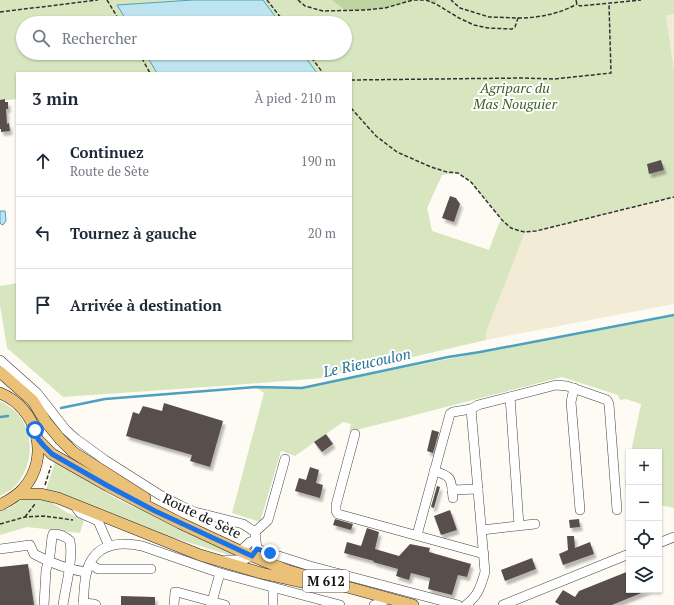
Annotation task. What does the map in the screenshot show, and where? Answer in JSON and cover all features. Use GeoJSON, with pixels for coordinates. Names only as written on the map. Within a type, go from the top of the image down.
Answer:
{"type":"FeatureCollection","features":[{"type":"Feature","properties":{"kind":"main road","name":"M 612"},"geometry":{"type":"LineString","coordinates":[[0,372],[33,401],[46,422],[73,452],[151,502],[155,511]]}},
{"type":"Feature","properties":{"kind":"main road"},"geometry":{"type":"LineString","coordinates":[[0,505],[18,494],[24,488],[33,473],[38,456],[38,439],[32,421],[20,406],[2,392]]}},
{"type":"Feature","properties":{"kind":"main road","name":"Route de Sète"},"geometry":{"type":"LineString","coordinates":[[38,439],[52,454],[108,486],[155,511],[240,551],[255,544],[289,571],[413,605]]}},
{"type":"Feature","properties":{"kind":"main road","name":"M 612"},"geometry":{"type":"LineString","coordinates":[[18,494],[41,494],[58,498],[193,553],[221,568],[383,604]]}},
{"type":"Feature","properties":{"kind":"street"},"geometry":{"type":"LineString","coordinates":[[0,360],[37,393],[66,430],[105,460],[160,495],[181,506],[195,512],[243,524],[255,544]]}},
{"type":"Feature","properties":{"kind":"street"},"geometry":{"type":"LineString","coordinates":[[417,535],[448,417],[453,412],[471,409],[478,405],[556,385],[574,388],[607,400],[610,404],[617,510]]}},
{"type":"Feature","properties":{"kind":"street"},"geometry":{"type":"LineString","coordinates":[[574,388],[571,402],[580,510]]}},
{"type":"Feature","properties":{"kind":"street"},"geometry":{"type":"LineString","coordinates":[[510,397],[519,525]]}},
{"type":"Feature","properties":{"kind":"street"},"geometry":{"type":"LineString","coordinates":[[466,605],[474,600],[480,590],[485,572],[471,409]]}},
{"type":"Feature","properties":{"kind":"street"},"geometry":{"type":"LineString","coordinates":[[355,434],[336,505],[336,511],[338,514],[484,554]]}},
{"type":"Feature","properties":{"kind":"street"},"geometry":{"type":"LineString","coordinates":[[212,603],[221,568],[229,559],[242,560],[255,544],[268,520],[285,459]]}},
{"type":"Feature","properties":{"kind":"street"},"geometry":{"type":"LineString","coordinates":[[434,471],[448,476],[451,480],[452,494],[478,488]]}},
{"type":"Feature","properties":{"kind":"street"},"geometry":{"type":"LineString","coordinates":[[74,505],[80,512],[98,521],[108,546]]}},
{"type":"Feature","properties":{"kind":"street"},"geometry":{"type":"LineString","coordinates":[[482,530],[535,524]]}},
{"type":"Feature","properties":{"kind":"street"},"geometry":{"type":"LineString","coordinates":[[44,605],[45,577],[53,534],[57,534],[70,541],[70,570],[63,605]]}},
{"type":"Feature","properties":{"kind":"street"},"geometry":{"type":"LineString","coordinates":[[662,542],[674,537]]}},
{"type":"Feature","properties":{"kind":"street"},"geometry":{"type":"LineString","coordinates":[[240,551],[250,542],[310,566],[458,605]]}},
{"type":"Feature","properties":{"kind":"street"},"geometry":{"type":"LineString","coordinates":[[96,605],[83,604],[89,568],[96,555],[108,546],[130,543],[221,568],[314,602],[340,605]]}},
{"type":"Feature","properties":{"kind":"street"},"geometry":{"type":"LineString","coordinates":[[0,549],[27,544],[30,545],[34,554],[48,562],[70,570],[89,568],[151,569]]}},
{"type":"Feature","properties":{"kind":"street"},"geometry":{"type":"LineString","coordinates":[[502,605],[626,555]]}},
{"type":"Feature","properties":{"kind":"street"},"geometry":{"type":"LineString","coordinates":[[273,587],[273,605]]}},
{"type":"Feature","properties":{"kind":"street"},"geometry":{"type":"LineString","coordinates":[[174,605],[175,592],[212,603],[225,605]]}},
{"type":"Feature","properties":{"kind":"path"},"geometry":{"type":"LineString","coordinates":[[0,12],[98,0]]}},
{"type":"Feature","properties":{"kind":"path"},"geometry":{"type":"LineString","coordinates":[[107,0],[117,16]]}},
{"type":"Feature","properties":{"kind":"path"},"geometry":{"type":"LineString","coordinates":[[267,0],[280,16]]}},
{"type":"Feature","properties":{"kind":"path"},"geometry":{"type":"LineString","coordinates":[[298,0],[305,6],[323,11],[386,8],[413,0],[426,0],[469,23],[488,28],[512,29],[515,27],[518,18]]}},
{"type":"Feature","properties":{"kind":"path"},"geometry":{"type":"LineString","coordinates":[[451,0],[460,8],[489,17],[518,18],[537,18],[568,9],[577,4],[580,6],[640,0]]}},
{"type":"Feature","properties":{"kind":"path"},"geometry":{"type":"LineString","coordinates":[[576,0],[577,4]]}},
{"type":"Feature","properties":{"kind":"path"},"geometry":{"type":"LineString","coordinates":[[352,80],[554,79],[611,73],[609,4]]}},
{"type":"Feature","properties":{"kind":"path"},"geometry":{"type":"LineString","coordinates":[[142,60],[149,72]]}},
{"type":"Feature","properties":{"kind":"path"},"geometry":{"type":"LineString","coordinates":[[313,60],[322,72]]}},
{"type":"Feature","properties":{"kind":"path"},"geometry":{"type":"LineString","coordinates":[[352,109],[376,136],[397,152],[431,167],[447,172],[458,173],[471,182],[502,220],[511,228],[516,230],[536,231],[674,197]]}},
{"type":"Feature","properties":{"kind":"path"},"geometry":{"type":"LineString","coordinates":[[25,517],[36,504],[41,494],[52,462],[52,454]]}},
{"type":"Feature","properties":{"kind":"path"},"geometry":{"type":"LineString","coordinates":[[0,524],[25,517],[44,516],[73,520]]}},
{"type":"Feature","properties":{"kind":"shaded area"},"geometry":{"type":"Polygon","coordinates":[[[343,11],[350,16],[328,16],[343,11]]]}},
{"type":"Feature","properties":{"kind":"shaded area"},"geometry":{"type":"Polygon","coordinates":[[[674,14],[674,70],[666,16],[674,14]]]}},
{"type":"Feature","properties":{"kind":"shaded area"},"geometry":{"type":"Polygon","coordinates":[[[352,18],[609,214],[674,197],[674,304],[486,340],[486,332],[352,277],[442,175],[427,208],[432,231],[489,250],[502,220],[471,182],[458,173],[447,172],[351,72],[347,60],[352,60],[352,18]]]}},
{"type":"Feature","properties":{"kind":"green space","name":"Agriparc du Mas Nouguier"},"geometry":{"type":"Polygon","coordinates":[[[0,0],[674,0],[674,14],[666,16],[674,70],[674,197],[536,231],[525,232],[486,332],[486,340],[323,378],[63,397],[7,348],[0,305],[0,286],[16,283],[16,340],[352,340],[352,72],[16,72],[16,99],[0,101],[0,0]],[[458,173],[442,175],[427,208],[432,231],[489,250],[499,223],[502,220],[471,182],[458,173]]]}},
{"type":"Feature","properties":{"kind":"green space"},"geometry":{"type":"Polygon","coordinates":[[[332,0],[413,0],[385,8],[345,10],[332,0]]]}},
{"type":"Feature","properties":{"kind":"green space"},"geometry":{"type":"Polygon","coordinates":[[[426,0],[437,0],[436,4],[426,0]]]}},
{"type":"Feature","properties":{"kind":"green space"},"geometry":{"type":"Polygon","coordinates":[[[674,316],[674,508],[662,506],[662,449],[632,449],[641,404],[626,399],[620,400],[618,395],[562,377],[349,432],[351,424],[343,422],[295,456],[281,451],[260,522],[232,513],[264,393],[256,387],[302,388],[674,316]]]}},
{"type":"Feature","properties":{"kind":"green space"},"geometry":{"type":"Polygon","coordinates":[[[0,401],[19,415],[23,421],[27,429],[30,447],[24,473],[13,488],[0,496],[0,401]]]}},
{"type":"Feature","properties":{"kind":"green space"},"geometry":{"type":"Polygon","coordinates":[[[55,462],[115,498],[236,554],[232,556],[146,529],[88,504],[46,490],[55,462]]]}},
{"type":"Feature","properties":{"kind":"green space"},"geometry":{"type":"Polygon","coordinates":[[[25,497],[48,500],[66,512],[84,520],[80,533],[27,527],[0,535],[0,511],[10,508],[25,497]]]}},
{"type":"Feature","properties":{"kind":"water"},"geometry":{"type":"Polygon","coordinates":[[[193,0],[263,0],[275,16],[124,16],[117,5],[193,0]]]}},
{"type":"Feature","properties":{"kind":"water"},"geometry":{"type":"Polygon","coordinates":[[[149,60],[307,60],[316,72],[156,72],[149,60]]]}},
{"type":"Feature","properties":{"kind":"water"},"geometry":{"type":"Polygon","coordinates":[[[0,211],[5,211],[6,220],[2,225],[0,223],[0,211]]]}},
{"type":"Feature","properties":{"kind":"building"},"geometry":{"type":"Polygon","coordinates":[[[5,99],[5,102],[8,102],[8,109],[6,109],[7,124],[9,123],[10,131],[1,132],[0,100],[5,99]]]}},
{"type":"Feature","properties":{"kind":"building"},"geometry":{"type":"Polygon","coordinates":[[[661,160],[664,170],[649,174],[647,164],[661,160]]]}},
{"type":"Feature","properties":{"kind":"building"},"geometry":{"type":"Polygon","coordinates":[[[450,196],[456,198],[460,204],[454,222],[442,218],[450,196]]]}},
{"type":"Feature","properties":{"kind":"building"},"geometry":{"type":"Polygon","coordinates":[[[164,403],[223,421],[210,467],[190,461],[192,455],[126,436],[133,412],[139,414],[143,406],[162,411],[164,403]]]}},
{"type":"Feature","properties":{"kind":"building"},"geometry":{"type":"Polygon","coordinates":[[[432,430],[439,432],[433,453],[427,451],[432,430]]]}},
{"type":"Feature","properties":{"kind":"building"},"geometry":{"type":"Polygon","coordinates":[[[326,434],[333,444],[322,452],[314,442],[326,434]]]}},
{"type":"Feature","properties":{"kind":"building"},"geometry":{"type":"Polygon","coordinates":[[[310,467],[319,470],[316,483],[323,485],[320,498],[295,491],[299,478],[306,480],[310,467]]]}},
{"type":"Feature","properties":{"kind":"building"},"geometry":{"type":"Polygon","coordinates":[[[437,486],[440,487],[434,508],[431,507],[437,486]]]}},
{"type":"Feature","properties":{"kind":"building"},"geometry":{"type":"Polygon","coordinates":[[[450,510],[457,530],[441,535],[434,516],[450,510]]]}},
{"type":"Feature","properties":{"kind":"building"},"geometry":{"type":"Polygon","coordinates":[[[335,519],[353,524],[351,530],[333,525],[335,519]]]}},
{"type":"Feature","properties":{"kind":"building"},"geometry":{"type":"Polygon","coordinates":[[[579,519],[580,527],[570,528],[569,520],[579,519]]]}},
{"type":"Feature","properties":{"kind":"building"},"geometry":{"type":"Polygon","coordinates":[[[367,528],[379,532],[375,549],[399,556],[410,544],[430,548],[429,552],[471,564],[467,577],[458,575],[452,595],[428,589],[430,578],[411,573],[409,580],[396,576],[398,569],[344,553],[347,542],[361,546],[367,528]]]}},
{"type":"Feature","properties":{"kind":"building"},"geometry":{"type":"Polygon","coordinates":[[[567,536],[574,536],[575,548],[590,542],[594,554],[563,565],[559,554],[568,550],[567,536]]]}},
{"type":"Feature","properties":{"kind":"building"},"geometry":{"type":"Polygon","coordinates":[[[532,558],[536,569],[505,581],[501,570],[532,558]]]}},
{"type":"Feature","properties":{"kind":"building"},"geometry":{"type":"Polygon","coordinates":[[[28,564],[34,605],[0,605],[0,567],[28,564]]]}},
{"type":"Feature","properties":{"kind":"building"},"geometry":{"type":"Polygon","coordinates":[[[626,572],[626,593],[642,593],[612,605],[560,605],[555,602],[563,590],[575,597],[579,591],[626,572]]]}},
{"type":"Feature","properties":{"kind":"building"},"geometry":{"type":"Polygon","coordinates":[[[121,596],[155,597],[155,605],[121,605],[121,596]]]}},
{"type":"Feature","properties":{"kind":"waterway","name":"Le Rieucoulon"},"geometry":{"type":"LineString","coordinates":[[61,408],[105,399],[256,387],[302,388],[448,357],[674,315]]}},
{"type":"Feature","properties":{"kind":"waterway","name":"Le Rieucoulon"},"geometry":{"type":"LineString","coordinates":[[0,417],[8,416]]}},
{"type":"Feature","properties":{"kind":"route"},"geometry":{"type":"LineString","coordinates":[[35,430],[38,439],[52,454],[108,486],[180,523],[252,556],[257,549],[270,553]]}}]}
